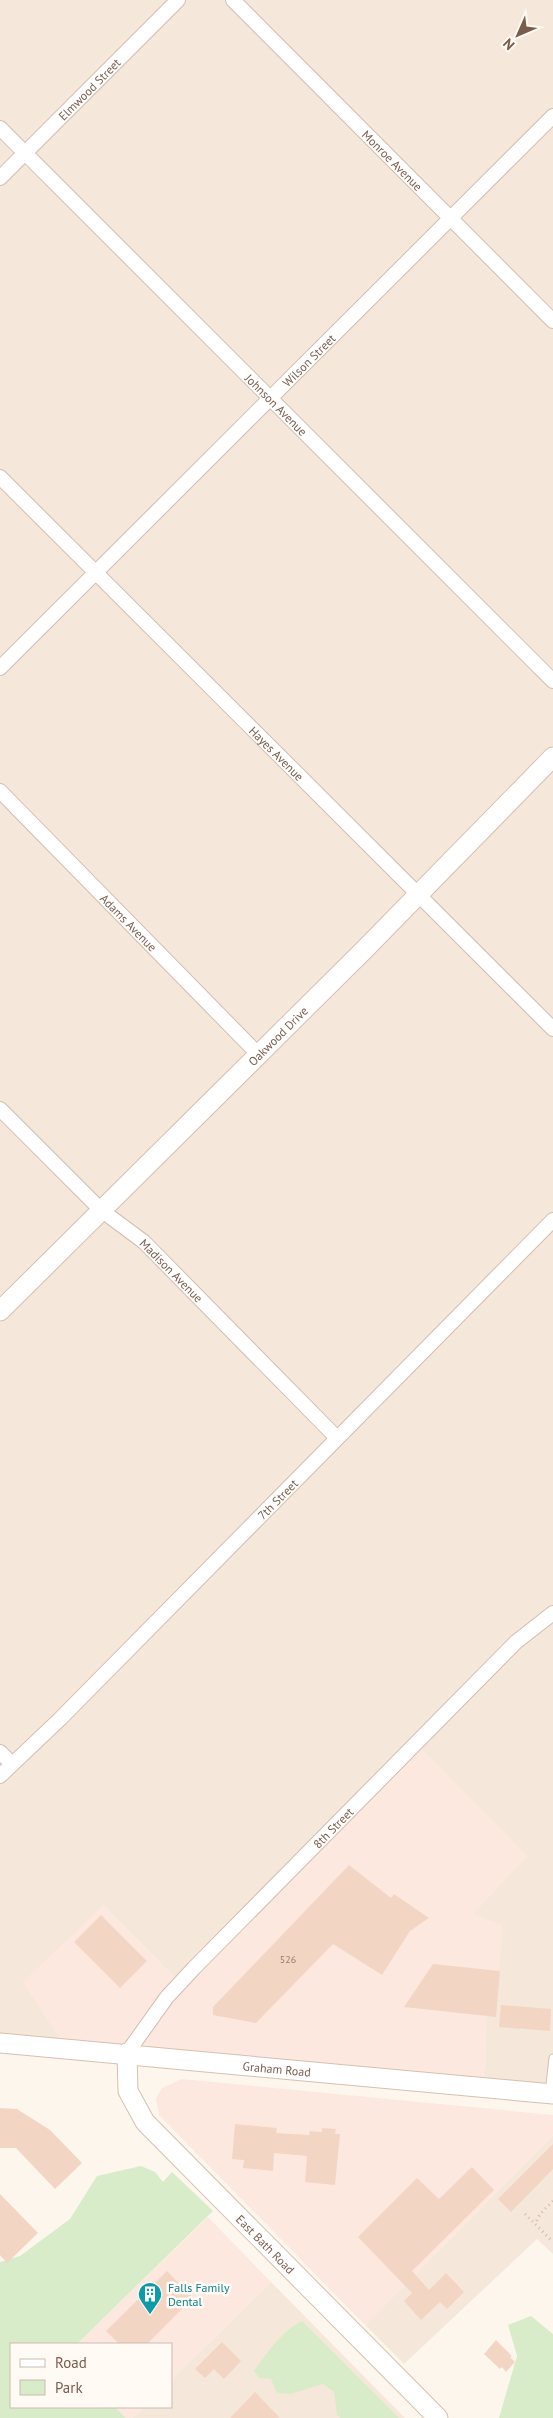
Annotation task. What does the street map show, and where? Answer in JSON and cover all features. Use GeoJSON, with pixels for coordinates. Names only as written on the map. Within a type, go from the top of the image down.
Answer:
{"type":"FeatureCollection","features":[{"type":"Feature","properties":{"kind":"street","name":"Elmwood Street"},"geometry":{"type":"LineString","coordinates":[[0,178],[178,0]]}},
{"type":"Feature","properties":{"kind":"street","name":"Monroe Avenue"},"geometry":{"type":"LineString","coordinates":[[233,0],[553,321]]}},
{"type":"Feature","properties":{"kind":"street","name":"Wilson Street"},"geometry":{"type":"LineString","coordinates":[[0,668],[553,116]]}},
{"type":"Feature","properties":{"kind":"street","name":"Johnson Avenue"},"geometry":{"type":"LineString","coordinates":[[0,128],[553,681]]}},
{"type":"Feature","properties":{"kind":"street","name":"Hayes Avenue"},"geometry":{"type":"LineString","coordinates":[[0,477],[553,1029]]}},
{"type":"Feature","properties":{"kind":"street","name":"Oakwood Drive"},"geometry":{"type":"LineString","coordinates":[[0,1311],[553,757]]}},
{"type":"Feature","properties":{"kind":"street","name":"Adams Avenue"},"geometry":{"type":"LineString","coordinates":[[0,791],[258,1054]]}},
{"type":"Feature","properties":{"kind":"street","name":"Madison Avenue"},"geometry":{"type":"LineString","coordinates":[[0,1109],[101,1210],[144,1242],[337,1438]]}},
{"type":"Feature","properties":{"kind":"street","name":"7th Street"},"geometry":{"type":"LineString","coordinates":[[0,1776],[11,1763],[60,1719],[553,1220]]}},
{"type":"Feature","properties":{"kind":"street","name":"8th Street"},"geometry":{"type":"LineString","coordinates":[[127,2053],[167,1997],[194,1968],[516,1642],[553,1613]]}},
{"type":"Feature","properties":{"kind":"street"},"geometry":{"type":"LineString","coordinates":[[0,1752],[11,1763]]}},
{"type":"Feature","properties":{"kind":"street","name":"Graham Road"},"geometry":{"type":"LineString","coordinates":[[0,2042],[551,2093]]}},
{"type":"Feature","properties":{"kind":"street","name":"East Bath Road"},"geometry":{"type":"LineString","coordinates":[[127,2053],[128,2090],[146,2122],[438,2418]]}},
{"type":"Feature","properties":{"kind":"lane"},"geometry":{"type":"LineString","coordinates":[[551,2093],[553,2058]]}},
{"type":"Feature","properties":{"kind":"path"},"geometry":{"type":"LineString","coordinates":[[535,2224],[540,2214],[553,2201]]}},
{"type":"Feature","properties":{"kind":"path"},"geometry":{"type":"LineString","coordinates":[[526,2214],[553,2242]]}},
{"type":"Feature","properties":{"kind":"shaded area"},"geometry":{"type":"Polygon","coordinates":[[[0,0],[553,0],[553,2094],[482,2087],[486,2055],[485,2016],[180,1982],[66,2048],[0,2043],[0,0]]]}},
{"type":"Feature","properties":{"kind":"shaded area"},"geometry":{"type":"Polygon","coordinates":[[[416,1743],[527,1856],[473,1914],[502,1925],[496,2017],[485,2016],[486,2055],[482,2087],[66,2048],[23,1982],[104,1905],[180,1982],[416,1743]]]}},
{"type":"Feature","properties":{"kind":"shaded area"},"geometry":{"type":"Polygon","coordinates":[[[182,2079],[553,2115],[553,2135],[365,2325],[159,2115],[156,2098],[162,2088],[182,2079]]]}},
{"type":"Feature","properties":{"kind":"shaded area"},"geometry":{"type":"Polygon","coordinates":[[[553,2135],[553,2254],[537,2239],[404,2364],[365,2325],[553,2135]]]}},
{"type":"Feature","properties":{"kind":"shaded area"},"geometry":{"type":"Polygon","coordinates":[[[208,2217],[271,2282],[172,2379],[172,2343],[78,2343],[208,2217]]]}},
{"type":"Feature","properties":{"kind":"shaded area"},"geometry":{"type":"Polygon","coordinates":[[[271,2282],[405,2418],[132,2418],[143,2408],[172,2408],[172,2379],[271,2282]]]}},
{"type":"Feature","properties":{"kind":"shaded area"},"geometry":{"type":"Polygon","coordinates":[[[116,2408],[143,2408],[132,2418],[126,2418],[116,2408]]]}},
{"type":"Feature","properties":{"kind":"green space"},"geometry":{"type":"Polygon","coordinates":[[[141,2166],[155,2172],[163,2182],[172,2172],[213,2211],[78,2343],[10,2343],[10,2408],[116,2408],[126,2418],[0,2418],[0,2262],[20,2256],[70,2219],[97,2176],[141,2166]]]}},
{"type":"Feature","properties":{"kind":"green space"},"geometry":{"type":"Polygon","coordinates":[[[531,2316],[553,2334],[553,2418],[499,2418],[517,2356],[508,2325],[531,2316]]]}},
{"type":"Feature","properties":{"kind":"green space"},"geometry":{"type":"Polygon","coordinates":[[[302,2321],[399,2418],[341,2418],[337,2415],[334,2392],[323,2384],[291,2394],[277,2393],[271,2379],[259,2378],[254,2371],[264,2357],[281,2336],[302,2321]]]}},
{"type":"Feature","properties":{"kind":"building"},"geometry":{"type":"Polygon","coordinates":[[[349,1865],[391,1898],[394,1894],[429,1918],[410,1931],[382,1975],[333,1944],[256,2023],[213,2015],[213,2007],[349,1865]]]}},
{"type":"Feature","properties":{"kind":"building"},"geometry":{"type":"Polygon","coordinates":[[[101,1915],[147,1961],[120,1988],[74,1942],[101,1915]]]}},
{"type":"Feature","properties":{"kind":"building"},"geometry":{"type":"Polygon","coordinates":[[[433,1964],[500,1971],[496,2017],[404,2007],[433,1964]]]}},
{"type":"Feature","properties":{"kind":"building"},"geometry":{"type":"Polygon","coordinates":[[[501,2005],[551,2009],[550,2031],[499,2027],[501,2005]]]}},
{"type":"Feature","properties":{"kind":"building"},"geometry":{"type":"Polygon","coordinates":[[[0,2108],[17,2109],[50,2130],[82,2163],[55,2189],[16,2148],[0,2148],[0,2108]]]}},
{"type":"Feature","properties":{"kind":"building"},"geometry":{"type":"Polygon","coordinates":[[[235,2124],[277,2128],[276,2133],[309,2135],[310,2131],[322,2132],[322,2128],[336,2129],[335,2134],[340,2134],[335,2185],[305,2182],[307,2156],[274,2153],[273,2171],[243,2168],[244,2160],[232,2159],[235,2124]]]}},
{"type":"Feature","properties":{"kind":"building"},"geometry":{"type":"Polygon","coordinates":[[[553,2144],[553,2169],[511,2212],[498,2199],[553,2144]]]}},
{"type":"Feature","properties":{"kind":"building"},"geometry":{"type":"Polygon","coordinates":[[[472,2167],[494,2190],[412,2271],[429,2290],[446,2273],[464,2292],[447,2309],[440,2302],[421,2320],[404,2301],[412,2293],[358,2237],[417,2178],[439,2199],[472,2167]]]}},
{"type":"Feature","properties":{"kind":"building"},"geometry":{"type":"Polygon","coordinates":[[[0,2194],[38,2233],[7,2263],[0,2255],[0,2194]]]}},
{"type":"Feature","properties":{"kind":"building","name":"Falls Family Dental"},"geometry":{"type":"Polygon","coordinates":[[[167,2271],[193,2298],[148,2343],[118,2343],[106,2331],[167,2271]]]}},
{"type":"Feature","properties":{"kind":"building"},"geometry":{"type":"Polygon","coordinates":[[[496,2340],[512,2356],[510,2357],[515,2362],[506,2372],[484,2354],[496,2340]]]}},
{"type":"Feature","properties":{"kind":"building"},"geometry":{"type":"Polygon","coordinates":[[[222,2342],[241,2361],[224,2379],[214,2369],[205,2378],[195,2369],[222,2342]]]}},
{"type":"Feature","properties":{"kind":"building"},"geometry":{"type":"Polygon","coordinates":[[[255,2392],[280,2418],[230,2418],[255,2392]]]}},
{"type":"Feature","properties":{"kind":"place","name":"Falls Family Dental"},"geometry":{"type":"Point","coordinates":[150,2315]}}]}
